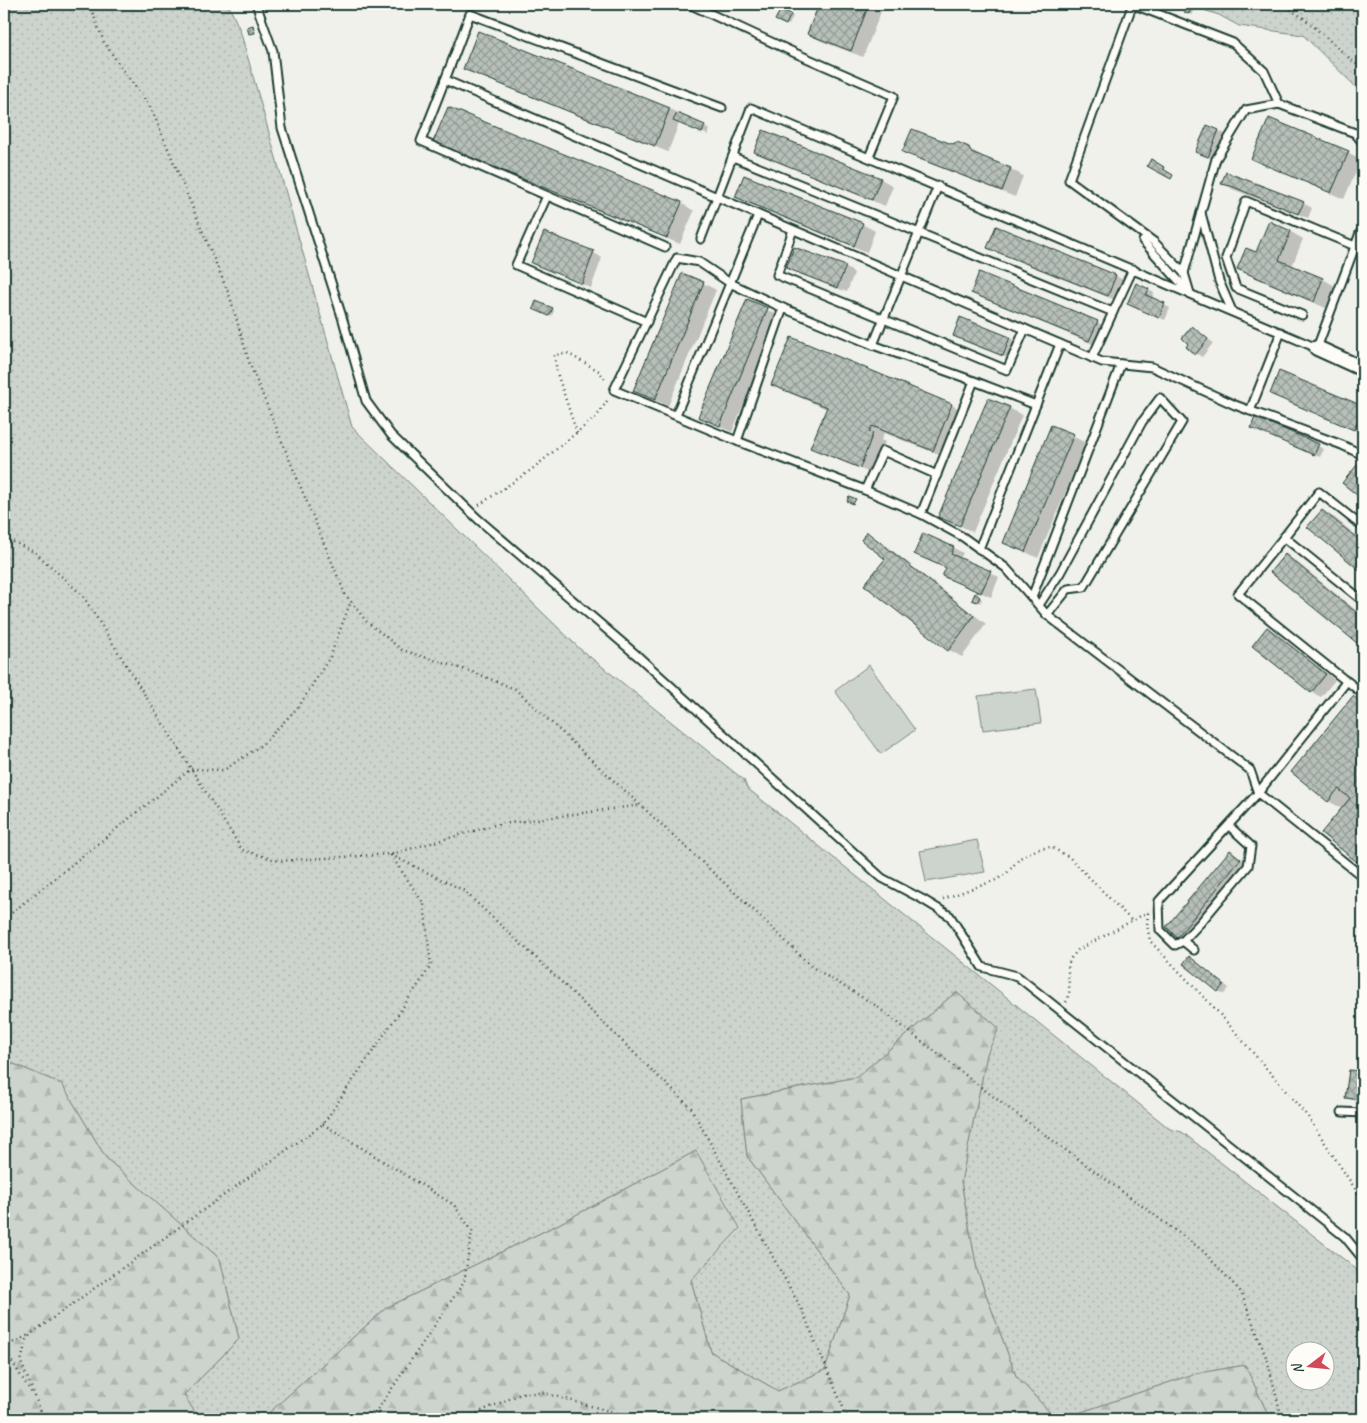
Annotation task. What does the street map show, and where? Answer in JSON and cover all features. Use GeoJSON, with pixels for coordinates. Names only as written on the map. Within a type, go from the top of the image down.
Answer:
{"type":"FeatureCollection","features":[{"type":"Feature","properties":{"kind":"street"},"geometry":{"type":"LineString","coordinates":[[1317,348],[1362,365]]}},
{"type":"Feature","properties":{"kind":"lane"},"geometry":{"type":"LineString","coordinates":[[256,4],[273,51],[282,128],[343,320],[366,401],[391,435],[470,512],[640,658],[882,878],[950,916],[982,967],[1017,976],[1345,1237],[1363,1259]]}},
{"type":"Feature","properties":{"kind":"lane"},"geometry":{"type":"LineString","coordinates":[[689,4],[794,53],[894,96],[869,157]]}},
{"type":"Feature","properties":{"kind":"lane"},"geometry":{"type":"LineString","coordinates":[[1190,293],[1184,273],[1154,242],[1069,180],[1129,5],[1140,7],[1233,43],[1264,71],[1279,104]]}},
{"type":"Feature","properties":{"kind":"lane"},"geometry":{"type":"LineString","coordinates":[[665,247],[421,141],[470,14],[722,108]]}},
{"type":"Feature","properties":{"kind":"lane"},"geometry":{"type":"LineString","coordinates":[[445,80],[1092,358],[1102,362],[1152,367],[1250,411],[1342,445],[1363,455]]}},
{"type":"Feature","properties":{"kind":"lane"},"geometry":{"type":"LineString","coordinates":[[1184,273],[1216,159],[1246,110],[1279,104],[1355,133],[1363,143]]}},
{"type":"Feature","properties":{"kind":"lane"},"geometry":{"type":"LineString","coordinates":[[701,239],[751,108],[1317,348],[1363,225]]}},
{"type":"Feature","properties":{"kind":"lane"},"geometry":{"type":"LineString","coordinates":[[732,157],[1113,312]]}},
{"type":"Feature","properties":{"kind":"lane"},"geometry":{"type":"LineString","coordinates":[[873,345],[938,186]]}},
{"type":"Feature","properties":{"kind":"lane"},"geometry":{"type":"LineString","coordinates":[[547,196],[516,265],[646,322]]}},
{"type":"Feature","properties":{"kind":"lane"},"geometry":{"type":"LineString","coordinates":[[1302,315],[1236,288],[1226,258],[1246,201],[1355,246]]}},
{"type":"Feature","properties":{"kind":"lane"},"geometry":{"type":"LineString","coordinates":[[1201,212],[1219,281],[1232,311]]}},
{"type":"Feature","properties":{"kind":"lane"},"geometry":{"type":"LineString","coordinates":[[676,415],[758,215]]}},
{"type":"Feature","properties":{"kind":"lane"},"geometry":{"type":"LineString","coordinates":[[793,230],[778,275],[1007,370],[1025,329]]}},
{"type":"Feature","properties":{"kind":"lane"},"geometry":{"type":"LineString","coordinates":[[1143,241],[1190,293]]}},
{"type":"Feature","properties":{"kind":"lane"},"geometry":{"type":"LineString","coordinates":[[1036,405],[873,345],[783,308],[730,283],[699,262],[677,258],[614,390],[737,441],[865,490],[921,514],[963,537],[1006,568],[1047,615],[1250,770],[1258,793],[1363,877]]}},
{"type":"Feature","properties":{"kind":"lane"},"geometry":{"type":"LineString","coordinates":[[1092,358],[1133,269]]}},
{"type":"Feature","properties":{"kind":"lane"},"geometry":{"type":"LineString","coordinates":[[737,441],[783,308]]}},
{"type":"Feature","properties":{"kind":"lane"},"geometry":{"type":"LineString","coordinates":[[1250,411],[1282,332]]}},
{"type":"Feature","properties":{"kind":"lane"},"geometry":{"type":"LineString","coordinates":[[979,548],[1060,344]]}},
{"type":"Feature","properties":{"kind":"lane"},"geometry":{"type":"LineString","coordinates":[[1032,597],[1122,364]]}},
{"type":"Feature","properties":{"kind":"lane"},"geometry":{"type":"LineString","coordinates":[[921,514],[974,381]]}},
{"type":"Feature","properties":{"kind":"lane"},"geometry":{"type":"LineString","coordinates":[[1039,605],[1060,573],[1142,422],[1160,398],[1182,422],[1084,587],[1068,589],[1047,615]]}},
{"type":"Feature","properties":{"kind":"lane"},"geometry":{"type":"LineString","coordinates":[[865,490],[883,451],[937,475]]}},
{"type":"Feature","properties":{"kind":"lane"},"geometry":{"type":"LineString","coordinates":[[1363,527],[1319,492],[1238,594],[1363,694]]}},
{"type":"Feature","properties":{"kind":"lane"},"geometry":{"type":"LineString","coordinates":[[1284,537],[1363,601]]}},
{"type":"Feature","properties":{"kind":"lane"},"geometry":{"type":"LineString","coordinates":[[1229,826],[1250,846],[1248,866],[1183,940],[1175,945],[1160,930],[1160,901],[1258,793],[1346,682]]}},
{"type":"Feature","properties":{"kind":"lane"},"geometry":{"type":"LineString","coordinates":[[1183,940],[1194,950]]}},
{"type":"Feature","properties":{"kind":"lane"},"geometry":{"type":"LineString","coordinates":[[1342,1112],[1363,1113]]}},
{"type":"Feature","properties":{"kind":"path"},"geometry":{"type":"LineString","coordinates":[[89,4],[104,42],[151,108],[230,297],[249,362],[345,594],[366,621],[402,650],[515,689],[759,915],[812,967],[875,1005],[999,1101],[1202,1250],[1241,1292],[1268,1362],[1282,1419]]}},
{"type":"Feature","properties":{"kind":"path"},"geometry":{"type":"LineString","coordinates":[[1282,4],[1305,18],[1363,70]]}},
{"type":"Feature","properties":{"kind":"path"},"geometry":{"type":"LineString","coordinates":[[470,512],[531,470],[577,433],[597,416],[614,390],[599,372],[567,353],[554,355],[558,376],[577,433]]}},
{"type":"Feature","properties":{"kind":"path"},"geometry":{"type":"LineString","coordinates":[[4,537],[36,553],[83,596],[242,850],[279,861],[390,854],[495,825],[641,805]]}},
{"type":"Feature","properties":{"kind":"path"},"geometry":{"type":"LineString","coordinates":[[4,919],[191,769],[224,770],[263,744],[299,706],[330,657],[351,601]]}},
{"type":"Feature","properties":{"kind":"path"},"geometry":{"type":"LineString","coordinates":[[930,904],[996,880],[1006,874],[1020,858],[1038,849],[1051,847],[1076,863],[1132,921]]}},
{"type":"Feature","properties":{"kind":"path"},"geometry":{"type":"LineString","coordinates":[[37,1401],[4,1348],[32,1333],[323,1124],[432,966],[424,904],[390,854]]}},
{"type":"Feature","properties":{"kind":"path"},"geometry":{"type":"LineString","coordinates":[[390,854],[463,890],[691,1108],[802,1310],[848,1419]]}},
{"type":"Feature","properties":{"kind":"path"},"geometry":{"type":"LineString","coordinates":[[1061,1011],[1070,996],[1068,974],[1070,960],[1078,950],[1148,912],[1160,901]]}},
{"type":"Feature","properties":{"kind":"path"},"geometry":{"type":"LineString","coordinates":[[1148,912],[1147,925],[1150,941],[1218,1012],[1308,1117],[1363,1201]]}},
{"type":"Feature","properties":{"kind":"path"},"geometry":{"type":"LineString","coordinates":[[323,1124],[454,1205],[472,1231],[464,1282],[378,1409],[376,1419]]}},
{"type":"Feature","properties":{"kind":"path"},"geometry":{"type":"LineString","coordinates":[[32,1333],[26,1340],[21,1362],[44,1419]]}},
{"type":"Feature","properties":{"kind":"path"},"geometry":{"type":"LineString","coordinates":[[463,1419],[522,1393],[544,1393],[638,1419]]}},
{"type":"Feature","properties":{"kind":"green space"},"geometry":{"type":"Polygon","coordinates":[[[4,4],[228,4],[240,30],[352,427],[580,649],[744,780],[747,788],[1170,1129],[1182,1132],[1356,1269],[1363,1291],[1363,1419],[1270,1419],[1245,1365],[1194,1374],[1061,1419],[1056,1419],[1016,1376],[977,1270],[961,1182],[987,1054],[998,1028],[956,992],[857,1077],[741,1099],[747,1156],[850,1295],[825,1370],[778,1391],[711,1352],[691,1280],[696,1151],[559,1224],[386,1308],[262,1419],[199,1419],[184,1395],[239,1339],[220,1259],[106,1158],[62,1084],[4,1060],[4,4]]]}},
{"type":"Feature","properties":{"kind":"green space"},"geometry":{"type":"Polygon","coordinates":[[[1185,4],[1363,4],[1363,94],[1303,35],[1239,26],[1219,15],[1185,4]]]}},
{"type":"Feature","properties":{"kind":"green space"},"geometry":{"type":"Polygon","coordinates":[[[869,665],[915,730],[881,754],[835,691],[869,665]]]}},
{"type":"Feature","properties":{"kind":"green space"},"geometry":{"type":"Polygon","coordinates":[[[1036,689],[1041,723],[983,730],[978,696],[1036,689]]]}},
{"type":"Feature","properties":{"kind":"green space"},"geometry":{"type":"Polygon","coordinates":[[[977,840],[985,872],[926,882],[920,851],[977,840]]]}},
{"type":"Feature","properties":{"kind":"green space"},"geometry":{"type":"Polygon","coordinates":[[[956,992],[999,1028],[987,1054],[961,1182],[977,1270],[1016,1376],[1056,1419],[262,1419],[386,1308],[559,1224],[696,1151],[740,1228],[691,1280],[711,1352],[778,1391],[825,1370],[850,1295],[747,1156],[741,1099],[857,1077],[956,992]]]}},
{"type":"Feature","properties":{"kind":"green space"},"geometry":{"type":"Polygon","coordinates":[[[4,1060],[62,1084],[106,1158],[220,1259],[239,1339],[184,1395],[199,1419],[4,1419],[4,1060]]]}},
{"type":"Feature","properties":{"kind":"green space"},"geometry":{"type":"Polygon","coordinates":[[[1245,1365],[1270,1419],[1061,1419],[1194,1374],[1245,1365]]]}},
{"type":"Feature","properties":{"kind":"building"},"geometry":{"type":"Polygon","coordinates":[[[762,4],[769,4],[766,10],[760,8],[762,4]]]}},
{"type":"Feature","properties":{"kind":"building"},"geometry":{"type":"Polygon","coordinates":[[[819,4],[869,4],[851,51],[807,34],[819,4]]]}},
{"type":"Feature","properties":{"kind":"building"},"geometry":{"type":"Polygon","coordinates":[[[1186,6],[1191,8],[1189,14],[1184,12],[1186,6]]]}},
{"type":"Feature","properties":{"kind":"building"},"geometry":{"type":"Polygon","coordinates":[[[781,9],[791,14],[786,25],[775,20],[781,9]]]}},
{"type":"Feature","properties":{"kind":"building"},"geometry":{"type":"Polygon","coordinates":[[[253,25],[255,33],[249,34],[247,27],[253,25]]]}},
{"type":"Feature","properties":{"kind":"building"},"geometry":{"type":"Polygon","coordinates":[[[478,31],[670,108],[655,146],[463,69],[478,31]]]}},
{"type":"Feature","properties":{"kind":"building"},"geometry":{"type":"Polygon","coordinates":[[[448,107],[682,202],[667,238],[433,142],[448,107]]]}},
{"type":"Feature","properties":{"kind":"building"},"geometry":{"type":"Polygon","coordinates":[[[677,113],[705,125],[702,133],[673,121],[677,113]]]}},
{"type":"Feature","properties":{"kind":"building"},"geometry":{"type":"Polygon","coordinates":[[[1269,118],[1349,151],[1331,193],[1251,159],[1269,118]]]}},
{"type":"Feature","properties":{"kind":"building"},"geometry":{"type":"Polygon","coordinates":[[[1207,125],[1219,130],[1208,157],[1195,152],[1207,125]]]}},
{"type":"Feature","properties":{"kind":"building"},"geometry":{"type":"Polygon","coordinates":[[[912,129],[952,144],[957,142],[969,147],[971,152],[1011,168],[1002,191],[902,152],[912,129]]]}},
{"type":"Feature","properties":{"kind":"building"},"geometry":{"type":"Polygon","coordinates":[[[763,130],[881,178],[872,200],[754,152],[763,130]]]}},
{"type":"Feature","properties":{"kind":"building"},"geometry":{"type":"Polygon","coordinates":[[[1151,159],[1173,175],[1171,179],[1147,166],[1151,159]]]}},
{"type":"Feature","properties":{"kind":"building"},"geometry":{"type":"Polygon","coordinates":[[[1226,172],[1304,202],[1298,214],[1231,186],[1221,184],[1226,172]]]}},
{"type":"Feature","properties":{"kind":"building"},"geometry":{"type":"Polygon","coordinates":[[[744,175],[863,223],[854,246],[735,197],[744,175]]]}},
{"type":"Feature","properties":{"kind":"building"},"geometry":{"type":"Polygon","coordinates":[[[1269,221],[1291,231],[1279,260],[1323,278],[1314,302],[1237,269],[1246,248],[1256,252],[1269,221]]]}},
{"type":"Feature","properties":{"kind":"building"},"geometry":{"type":"Polygon","coordinates":[[[996,226],[1116,275],[1108,296],[987,248],[996,226]]]}},
{"type":"Feature","properties":{"kind":"building"},"geometry":{"type":"Polygon","coordinates":[[[544,232],[594,251],[582,284],[531,263],[544,232]]]}},
{"type":"Feature","properties":{"kind":"building"},"geometry":{"type":"Polygon","coordinates":[[[794,247],[846,266],[837,288],[786,268],[794,247]]]}},
{"type":"Feature","properties":{"kind":"building"},"geometry":{"type":"Polygon","coordinates":[[[979,272],[1098,321],[1089,341],[971,293],[979,272]]]}},
{"type":"Feature","properties":{"kind":"building"},"geometry":{"type":"Polygon","coordinates":[[[682,273],[704,282],[655,400],[633,391],[682,273]]]}},
{"type":"Feature","properties":{"kind":"building"},"geometry":{"type":"Polygon","coordinates":[[[1136,283],[1149,289],[1146,295],[1165,303],[1159,318],[1127,304],[1136,283]]]}},
{"type":"Feature","properties":{"kind":"building"},"geometry":{"type":"Polygon","coordinates":[[[747,299],[768,308],[720,426],[698,417],[747,299]]]}},
{"type":"Feature","properties":{"kind":"building"},"geometry":{"type":"Polygon","coordinates":[[[536,301],[553,308],[549,316],[533,309],[536,301]]]}},
{"type":"Feature","properties":{"kind":"building"},"geometry":{"type":"Polygon","coordinates":[[[960,317],[1010,337],[1003,356],[953,336],[960,317]]]}},
{"type":"Feature","properties":{"kind":"building"},"geometry":{"type":"Polygon","coordinates":[[[1192,326],[1208,339],[1195,355],[1186,347],[1188,344],[1182,338],[1192,326]]]}},
{"type":"Feature","properties":{"kind":"building"},"geometry":{"type":"Polygon","coordinates":[[[791,337],[952,404],[933,451],[872,426],[869,432],[873,433],[860,468],[810,448],[827,407],[771,385],[791,337]]]}},
{"type":"Feature","properties":{"kind":"building"},"geometry":{"type":"Polygon","coordinates":[[[1279,371],[1363,406],[1354,430],[1270,394],[1279,371]]]}},
{"type":"Feature","properties":{"kind":"building"},"geometry":{"type":"Polygon","coordinates":[[[988,398],[1010,407],[960,526],[938,517],[988,398]]]}},
{"type":"Feature","properties":{"kind":"building"},"geometry":{"type":"Polygon","coordinates":[[[1255,417],[1319,444],[1314,455],[1251,428],[1255,417]]]}},
{"type":"Feature","properties":{"kind":"building"},"geometry":{"type":"Polygon","coordinates":[[[1051,425],[1074,434],[1025,552],[1003,543],[1051,425]]]}},
{"type":"Feature","properties":{"kind":"building"},"geometry":{"type":"Polygon","coordinates":[[[1358,464],[1363,468],[1363,500],[1342,483],[1358,464]]]}},
{"type":"Feature","properties":{"kind":"building"},"geometry":{"type":"Polygon","coordinates":[[[849,496],[856,499],[853,504],[847,501],[849,496]]]}},
{"type":"Feature","properties":{"kind":"building"},"geometry":{"type":"Polygon","coordinates":[[[1322,510],[1363,543],[1363,573],[1307,527],[1322,510]]]}},
{"type":"Feature","properties":{"kind":"building"},"geometry":{"type":"Polygon","coordinates":[[[867,532],[974,616],[948,651],[864,585],[885,559],[861,540],[867,532]]]}},
{"type":"Feature","properties":{"kind":"building"},"geometry":{"type":"Polygon","coordinates":[[[923,533],[954,547],[951,554],[991,571],[981,593],[942,576],[946,568],[914,554],[923,533]]]}},
{"type":"Feature","properties":{"kind":"building"},"geometry":{"type":"Polygon","coordinates":[[[1285,554],[1363,618],[1363,648],[1270,572],[1285,554]]]}},
{"type":"Feature","properties":{"kind":"building"},"geometry":{"type":"Polygon","coordinates":[[[975,593],[980,597],[977,602],[972,600],[975,593]]]}},
{"type":"Feature","properties":{"kind":"building"},"geometry":{"type":"Polygon","coordinates":[[[1267,627],[1326,674],[1311,693],[1252,646],[1267,627]]]}},
{"type":"Feature","properties":{"kind":"building"},"geometry":{"type":"Polygon","coordinates":[[[1353,696],[1363,704],[1363,867],[1321,833],[1350,798],[1338,789],[1328,802],[1291,772],[1353,696]]]}},
{"type":"Feature","properties":{"kind":"building"},"geometry":{"type":"Polygon","coordinates":[[[1230,850],[1241,859],[1177,938],[1166,927],[1230,850]]]}},
{"type":"Feature","properties":{"kind":"building"},"geometry":{"type":"Polygon","coordinates":[[[1189,956],[1224,984],[1218,992],[1183,964],[1189,956]]]}},
{"type":"Feature","properties":{"kind":"building"},"geometry":{"type":"Polygon","coordinates":[[[1349,1070],[1363,1071],[1362,1100],[1345,1098],[1349,1070]]]}}]}
